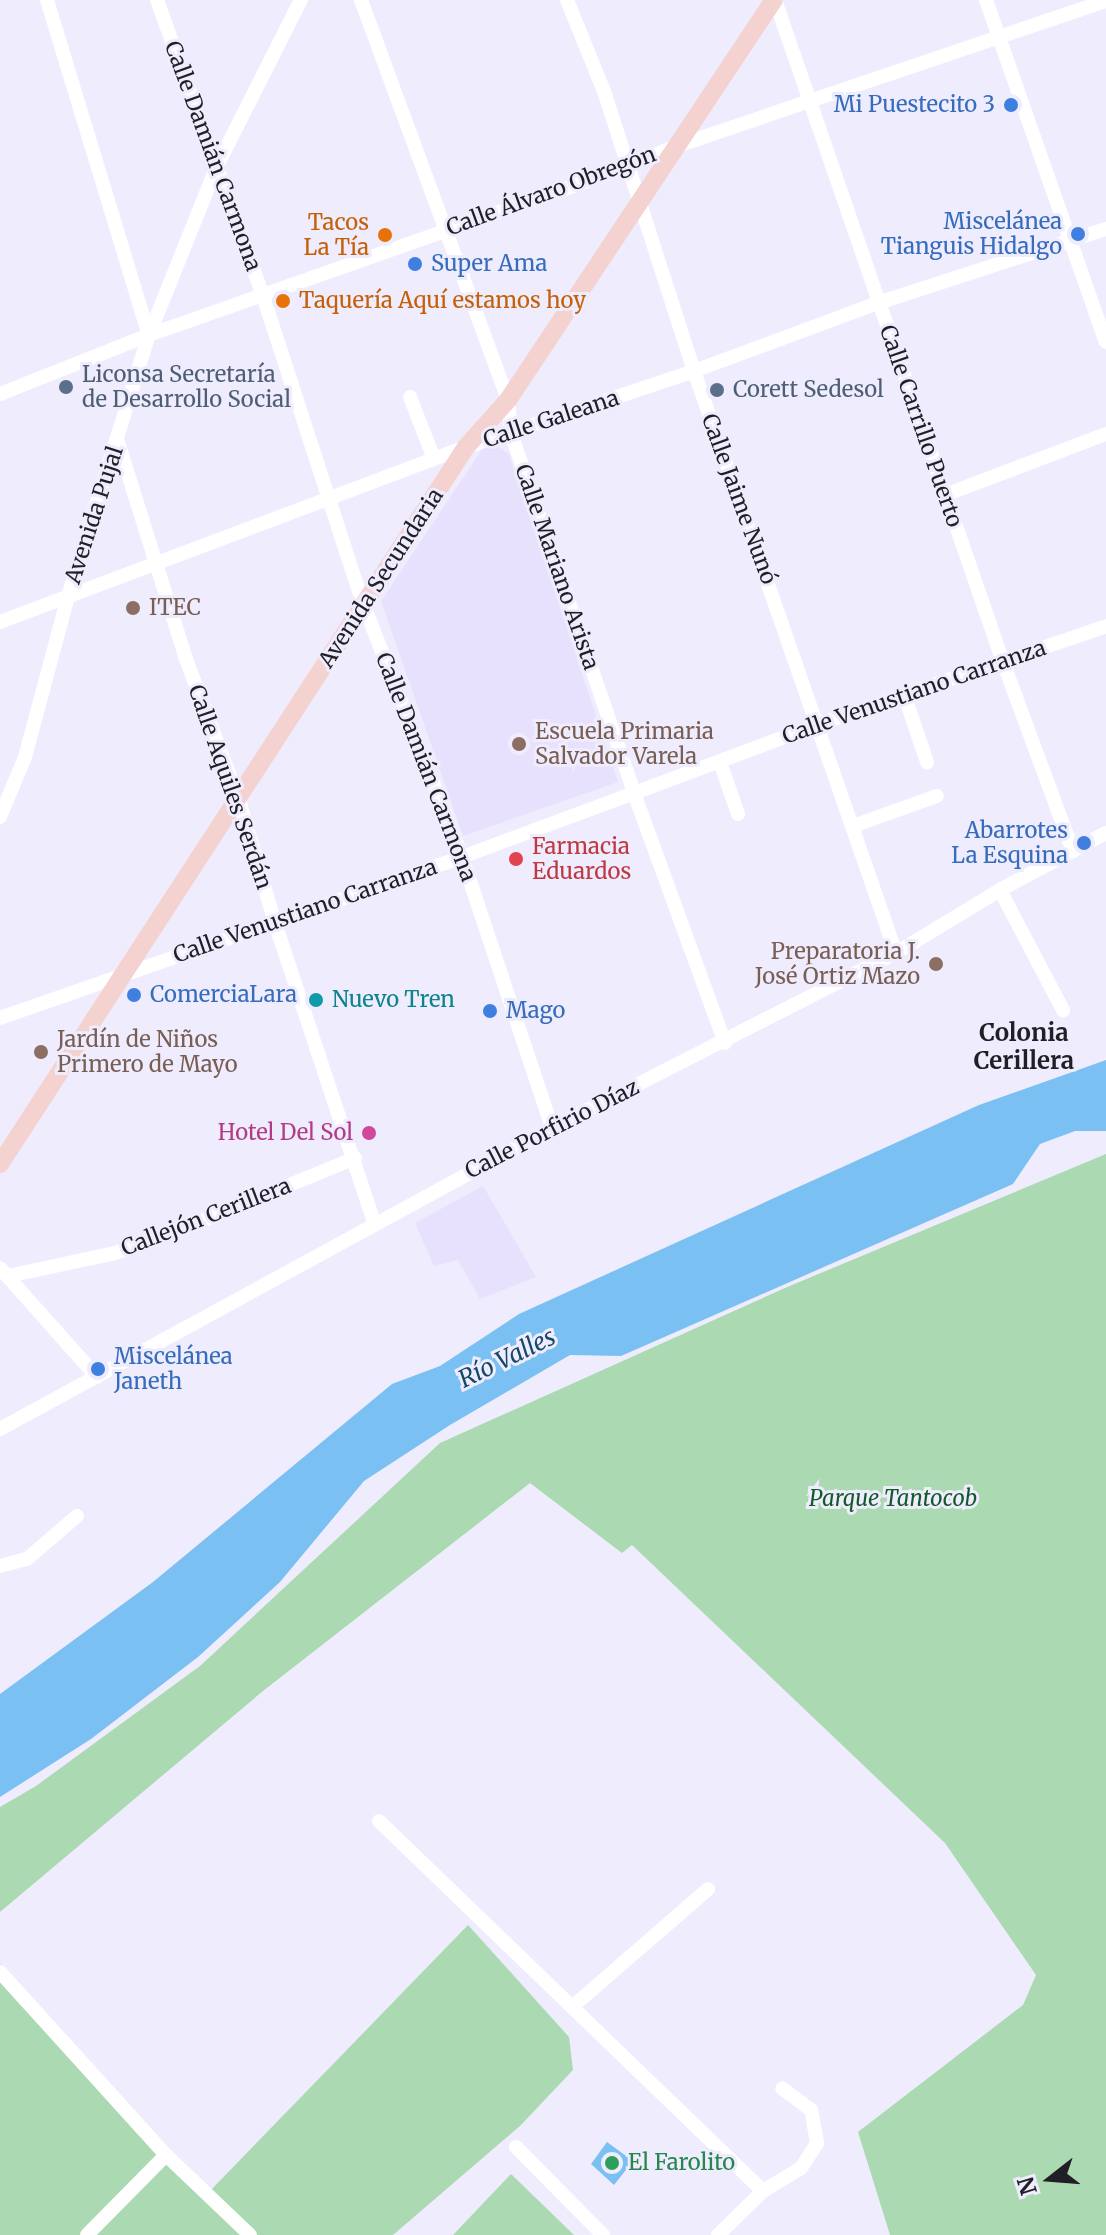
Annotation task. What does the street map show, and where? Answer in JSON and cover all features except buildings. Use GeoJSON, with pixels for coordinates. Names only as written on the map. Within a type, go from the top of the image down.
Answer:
{"type":"FeatureCollection","features":[{"type":"Feature","properties":{"kind":"street"},"geometry":{"type":"LineString","coordinates":[[47,0],[149,335]]}},
{"type":"Feature","properties":{"kind":"street","name":"Calle Damián Carmona"},"geometry":{"type":"LineString","coordinates":[[157,0],[263,296],[363,603],[462,857],[552,1128]]}},
{"type":"Feature","properties":{"kind":"street","name":"Avenida Pujal"},"geometry":{"type":"LineString","coordinates":[[0,817],[25,757],[68,596],[149,335],[217,166],[301,0]]}},
{"type":"Feature","properties":{"kind":"street","name":"Calle Mariano Arista"},"geometry":{"type":"LineString","coordinates":[[361,0],[508,400],[511,433],[634,793],[725,1043]]}},
{"type":"Feature","properties":{"kind":"street","name":"Calle Jaime Nunó"},"geometry":{"type":"LineString","coordinates":[[567,0],[604,91],[694,371],[896,953]]}},
{"type":"Feature","properties":{"kind":"street","name":"Calle Carrillo Puerto"},"geometry":{"type":"LineString","coordinates":[[774,0],[1003,662],[1073,851]]}},
{"type":"Feature","properties":{"kind":"street","name":"Avenida Secundaria"},"geometry":{"type":"LineString","coordinates":[[0,1164],[466,447],[508,400],[774,0]]}},
{"type":"Feature","properties":{"kind":"street"},"geometry":{"type":"LineString","coordinates":[[986,0],[1106,342]]}},
{"type":"Feature","properties":{"kind":"street","name":"Calle Álvaro Obregón"},"geometry":{"type":"LineString","coordinates":[[0,394],[149,335],[627,167],[674,147],[1106,1]]}},
{"type":"Feature","properties":{"kind":"street","name":"Calle Galeana"},"geometry":{"type":"LineString","coordinates":[[0,622],[466,447],[694,371],[878,303],[1106,229]]}},
{"type":"Feature","properties":{"kind":"street"},"geometry":{"type":"LineString","coordinates":[[410,397],[434,459]]}},
{"type":"Feature","properties":{"kind":"street"},"geometry":{"type":"LineString","coordinates":[[945,495],[1106,434]]}},
{"type":"Feature","properties":{"kind":"street","name":"Calle Aquiles Serdán"},"geometry":{"type":"LineString","coordinates":[[118,442],[155,564],[239,800],[275,923],[374,1222]]}},
{"type":"Feature","properties":{"kind":"street","name":"Calle Venustiano Carranza"},"geometry":{"type":"LineString","coordinates":[[0,1018],[124,972],[462,857],[816,725],[1106,626]]}},
{"type":"Feature","properties":{"kind":"street"},"geometry":{"type":"LineString","coordinates":[[905,697],[927,762]]}},
{"type":"Feature","properties":{"kind":"street"},"geometry":{"type":"LineString","coordinates":[[720,762],[738,814]]}},
{"type":"Feature","properties":{"kind":"street"},"geometry":{"type":"LineString","coordinates":[[853,826],[937,796]]}},
{"type":"Feature","properties":{"kind":"street","name":"Calle Porfirio Díaz"},"geometry":{"type":"LineString","coordinates":[[0,1429],[374,1222],[896,953],[1000,890],[1106,833]]}},
{"type":"Feature","properties":{"kind":"street"},"geometry":{"type":"LineString","coordinates":[[1000,890],[1063,1010]]}},
{"type":"Feature","properties":{"kind":"street","name":"Callejón Cerillera"},"geometry":{"type":"LineString","coordinates":[[4,1272],[115,1253],[355,1158]]}},
{"type":"Feature","properties":{"kind":"street"},"geometry":{"type":"LineString","coordinates":[[4,1272],[97,1377]]}},
{"type":"Feature","properties":{"kind":"street"},"geometry":{"type":"LineString","coordinates":[[0,1566],[27,1559],[77,1516]]}},
{"type":"Feature","properties":{"kind":"street"},"geometry":{"type":"LineString","coordinates":[[379,1821],[763,2191]]}},
{"type":"Feature","properties":{"kind":"street"},"geometry":{"type":"LineString","coordinates":[[572,2007],[708,1889]]}},
{"type":"Feature","properties":{"kind":"street"},"geometry":{"type":"LineString","coordinates":[[0,1972],[166,2155],[250,2235]]}},
{"type":"Feature","properties":{"kind":"street"},"geometry":{"type":"LineString","coordinates":[[718,2235],[763,2191],[801,2168],[817,2143],[811,2110],[782,2088]]}},
{"type":"Feature","properties":{"kind":"street"},"geometry":{"type":"LineString","coordinates":[[516,2147],[603,2235]]}},
{"type":"Feature","properties":{"kind":"street"},"geometry":{"type":"LineString","coordinates":[[87,2235],[166,2155]]}},
{"type":"Feature","properties":{"kind":"shaded area"},"geometry":{"type":"Polygon","coordinates":[[[493,444],[509,454],[618,782],[463,836],[381,601],[483,448],[493,444]]]}},
{"type":"Feature","properties":{"kind":"shaded area"},"geometry":{"type":"Polygon","coordinates":[[[483,1186],[536,1277],[480,1299],[458,1260],[434,1266],[415,1223],[483,1186]]]}},
{"type":"Feature","properties":{"kind":"green space","name":"Parque Tantocob"},"geometry":{"type":"Polygon","coordinates":[[[1106,1154],[1106,2235],[890,2235],[858,2132],[1023,2005],[1036,1975],[945,1843],[632,1545],[622,1553],[530,1483],[263,1691],[0,1912],[0,1807],[36,1786],[200,1666],[440,1443],[785,1288],[1106,1154]]]}},
{"type":"Feature","properties":{"kind":"green space"},"geometry":{"type":"Polygon","coordinates":[[[468,1925],[569,2037],[573,2070],[520,2126],[393,2235],[0,2235],[0,1964],[208,2193],[468,1925]]]}},
{"type":"Feature","properties":{"kind":"green space"},"geometry":{"type":"Polygon","coordinates":[[[511,2174],[574,2235],[453,2235],[511,2174]]]}},
{"type":"Feature","properties":{"kind":"water","name":"Río Valles"},"geometry":{"type":"Polygon","coordinates":[[[1106,1060],[1106,1131],[1075,1131],[1040,1144],[1013,1184],[621,1356],[570,1355],[450,1425],[364,1481],[280,1582],[198,1657],[91,1739],[0,1797],[0,1694],[153,1582],[392,1384],[440,1366],[519,1314],[979,1105],[1106,1060]]]}},
{"type":"Feature","properties":{"kind":"water","name":"El Farolito"},"geometry":{"type":"Polygon","coordinates":[[[607,2142],[633,2161],[614,2185],[591,2164],[607,2142]]]}},
{"type":"Feature","properties":{"kind":"place","name":"Mi Puestecito 3"},"geometry":{"type":"Point","coordinates":[1011,105]}},
{"type":"Feature","properties":{"kind":"place","name":"Miscelánea Tianguis Hidalgo"},"geometry":{"type":"Point","coordinates":[1078,234]}},
{"type":"Feature","properties":{"kind":"place","name":"Tacos La Tía"},"geometry":{"type":"Point","coordinates":[385,235]}},
{"type":"Feature","properties":{"kind":"place","name":"Super Ama"},"geometry":{"type":"Point","coordinates":[415,264]}},
{"type":"Feature","properties":{"kind":"place","name":"Taquería Aquí estamos hoy"},"geometry":{"type":"Point","coordinates":[283,301]}},
{"type":"Feature","properties":{"kind":"place","name":"Liconsa Secretaría de Desarrollo Social"},"geometry":{"type":"Point","coordinates":[66,387]}},
{"type":"Feature","properties":{"kind":"place","name":"Corett Sedesol"},"geometry":{"type":"Point","coordinates":[717,390]}},
{"type":"Feature","properties":{"kind":"place","name":"ITEC"},"geometry":{"type":"Point","coordinates":[133,608]}},
{"type":"Feature","properties":{"kind":"place","name":"Escuela Primaria Salvador Varela"},"geometry":{"type":"Point","coordinates":[519,744]}},
{"type":"Feature","properties":{"kind":"place","name":"Abarrotes La Esquina"},"geometry":{"type":"Point","coordinates":[1084,843]}},
{"type":"Feature","properties":{"kind":"place","name":"Farmacia Eduardos"},"geometry":{"type":"Point","coordinates":[516,859]}},
{"type":"Feature","properties":{"kind":"place","name":"Preparatoria J. José Ortiz Mazo"},"geometry":{"type":"Point","coordinates":[936,964]}},
{"type":"Feature","properties":{"kind":"place","name":"ComerciaLara"},"geometry":{"type":"Point","coordinates":[134,995]}},
{"type":"Feature","properties":{"kind":"place","name":"Nuevo Tren"},"geometry":{"type":"Point","coordinates":[316,1000]}},
{"type":"Feature","properties":{"kind":"place","name":"Mago"},"geometry":{"type":"Point","coordinates":[490,1011]}},
{"type":"Feature","properties":{"kind":"place","name":"Jardín de Niños Primero de Mayo"},"geometry":{"type":"Point","coordinates":[41,1052]}},
{"type":"Feature","properties":{"kind":"place","name":"Hotel Del Sol"},"geometry":{"type":"Point","coordinates":[369,1133]}},
{"type":"Feature","properties":{"kind":"place","name":"Miscelánea Janeth"},"geometry":{"type":"Point","coordinates":[98,1369]}},
{"type":"Feature","properties":{"kind":"place","name":"El Farolito"},"geometry":{"type":"Point","coordinates":[612,2163]}},
{"type":"Feature","properties":{"kind":"district","name":"Colonia Cerillera"},"geometry":{"type":"Point","coordinates":[1024,1047]}}]}
